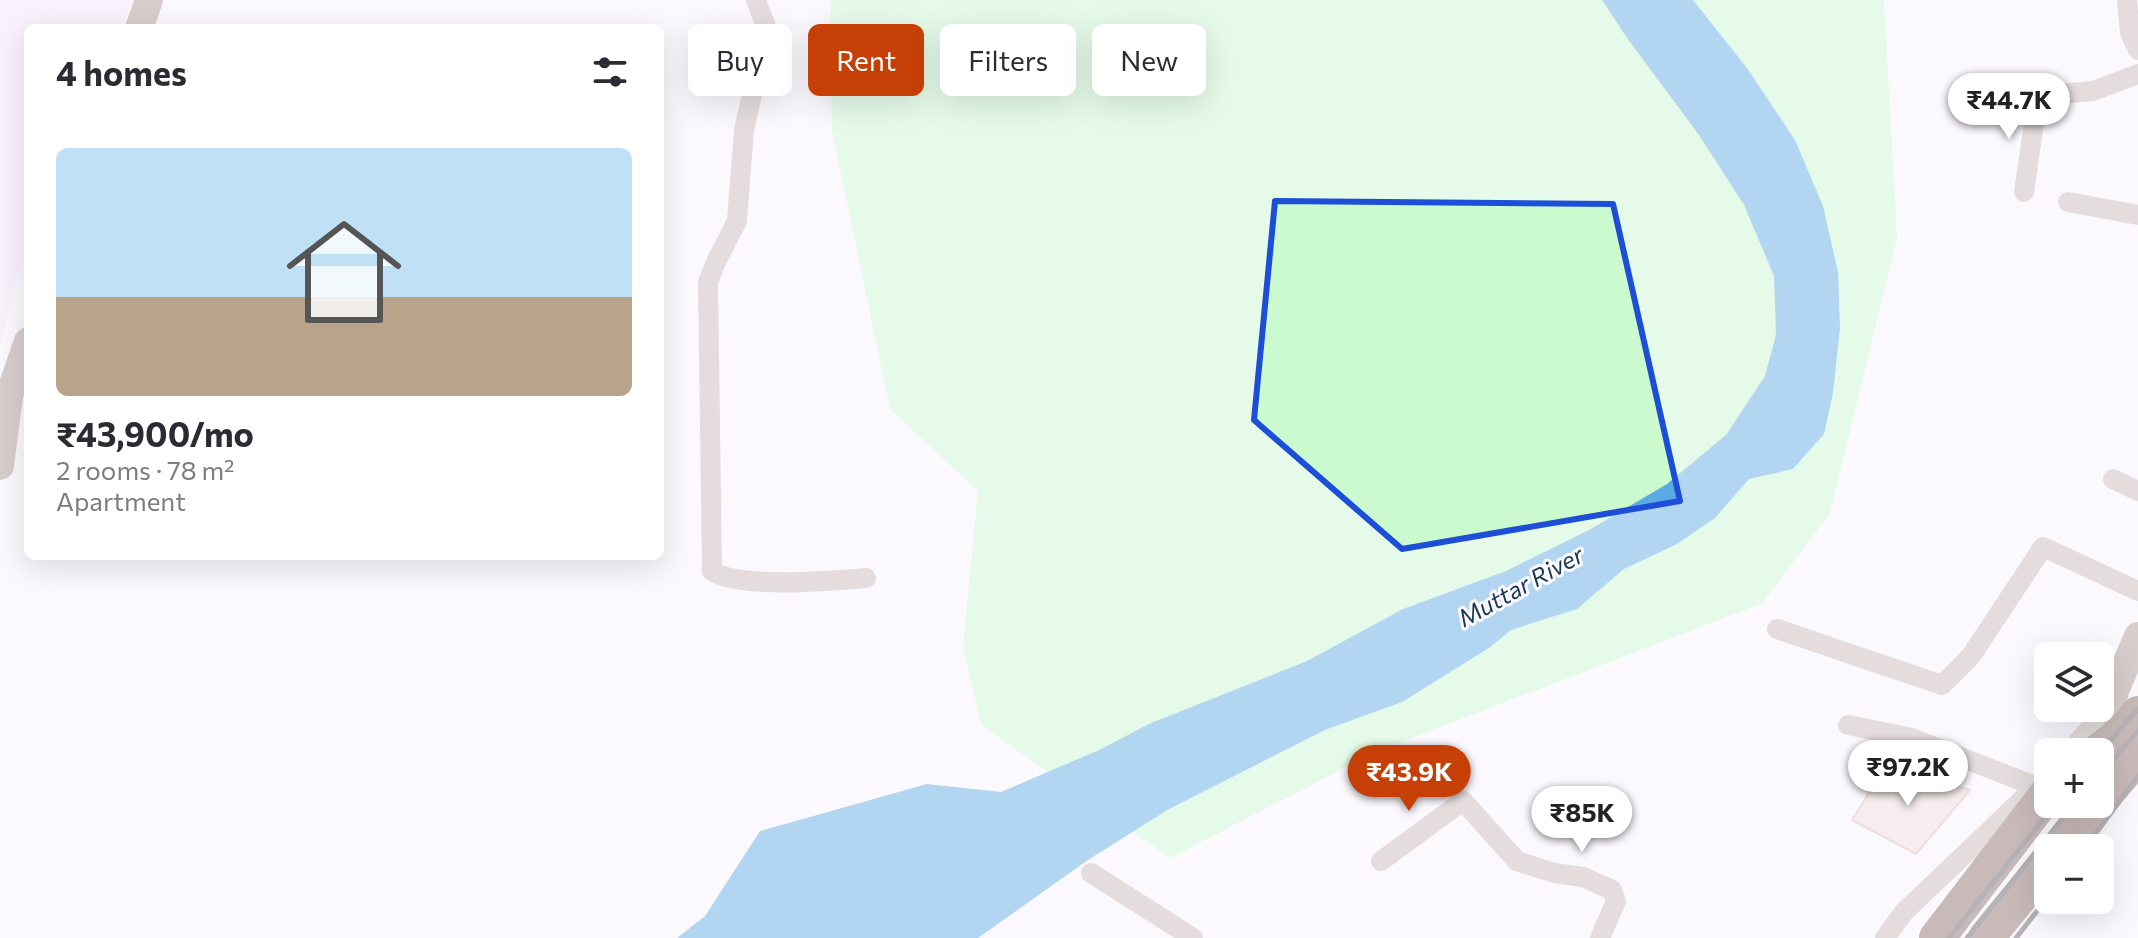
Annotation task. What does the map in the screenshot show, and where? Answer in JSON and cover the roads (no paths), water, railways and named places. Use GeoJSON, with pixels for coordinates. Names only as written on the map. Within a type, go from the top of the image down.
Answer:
{"type":"FeatureCollection","features":[{"type":"Feature","properties":{"kind":"highway"},"geometry":{"type":"LineString","coordinates":[[2114,755],[2122,732]]}},
{"type":"Feature","properties":{"kind":"highway"},"geometry":{"type":"LineString","coordinates":[[1937,938],[2034,799]]}},
{"type":"Feature","properties":{"kind":"highway"},"geometry":{"type":"LineString","coordinates":[[2072,834],[2085,818]]}},
{"type":"Feature","properties":{"kind":"highway"},"geometry":{"type":"LineString","coordinates":[[1986,938],[2034,879]]}},
{"type":"Feature","properties":{"kind":"main road"},"geometry":{"type":"LineString","coordinates":[[140,24],[149,0]]}},
{"type":"Feature","properties":{"kind":"main road"},"geometry":{"type":"LineString","coordinates":[[0,466],[9,396],[24,353]]}},
{"type":"Feature","properties":{"kind":"main road"},"geometry":{"type":"LineString","coordinates":[[2122,732],[2115,691],[2137,638]]}},
{"type":"Feature","properties":{"kind":"street"},"geometry":{"type":"LineString","coordinates":[[756,0],[767,29],[744,130],[737,221],[708,282],[712,571],[722,577],[745,580],[866,578]]}},
{"type":"Feature","properties":{"kind":"street"},"geometry":{"type":"LineString","coordinates":[[2127,0],[2130,33],[2138,50]]}},
{"type":"Feature","properties":{"kind":"street"},"geometry":{"type":"LineString","coordinates":[[1972,84],[2038,96],[2093,91],[2138,74]]}},
{"type":"Feature","properties":{"kind":"street"},"geometry":{"type":"LineString","coordinates":[[2024,192],[2038,96]]}},
{"type":"Feature","properties":{"kind":"street"},"geometry":{"type":"LineString","coordinates":[[2068,202],[2138,215]]}},
{"type":"Feature","properties":{"kind":"street"},"geometry":{"type":"LineString","coordinates":[[2113,479],[2138,491]]}},
{"type":"Feature","properties":{"kind":"street"},"geometry":{"type":"LineString","coordinates":[[1777,629],[1942,685],[1971,656],[2043,547],[2138,591]]}},
{"type":"Feature","properties":{"kind":"street"},"geometry":{"type":"LineString","coordinates":[[1848,725],[1912,738],[2034,781]]}},
{"type":"Feature","properties":{"kind":"street"},"geometry":{"type":"LineString","coordinates":[[1885,938],[1904,912],[2034,794]]}},
{"type":"Feature","properties":{"kind":"street"},"geometry":{"type":"LineString","coordinates":[[1381,861],[1463,801],[1517,861],[1554,873],[1583,877],[1612,890],[1616,901],[1600,938]]}},
{"type":"Feature","properties":{"kind":"street"},"geometry":{"type":"LineString","coordinates":[[1091,873],[1193,938]]}},
{"type":"Feature","properties":{"kind":"water","name":"Muttar River"},"geometry":{"type":"Polygon","coordinates":[[[1602,0],[1693,0],[1747,68],[1795,140],[1823,206],[1838,272],[1840,328],[1833,393],[1824,434],[1793,469],[1749,479],[1715,518],[1677,544],[1624,569],[1577,609],[1511,630],[1489,648],[1402,702],[1325,730],[1169,809],[1088,860],[978,938],[677,938],[705,916],[760,831],[927,784],[1001,792],[1099,750],[1151,723],[1307,661],[1403,609],[1506,571],[1589,530],[1667,484],[1726,435],[1765,376],[1776,335],[1774,276],[1744,205],[1699,135],[1602,0]]]}},
{"type":"Feature","properties":{"kind":"railway"},"geometry":{"type":"LineString","coordinates":[[2112,738],[2138,709]]}},
{"type":"Feature","properties":{"kind":"railway"},"geometry":{"type":"LineString","coordinates":[[2114,759],[2138,731]]}},
{"type":"Feature","properties":{"kind":"railway"},"geometry":{"type":"LineString","coordinates":[[2095,834],[2138,776]]}},
{"type":"Feature","properties":{"kind":"railway"},"geometry":{"type":"LineString","coordinates":[[1949,938],[2044,818]]}},
{"type":"Feature","properties":{"kind":"railway"},"geometry":{"type":"LineString","coordinates":[[1967,938],[2063,818]]}},
{"type":"Feature","properties":{"kind":"railway"},"geometry":{"type":"LineString","coordinates":[[2016,938],[2035,914]]}}]}
